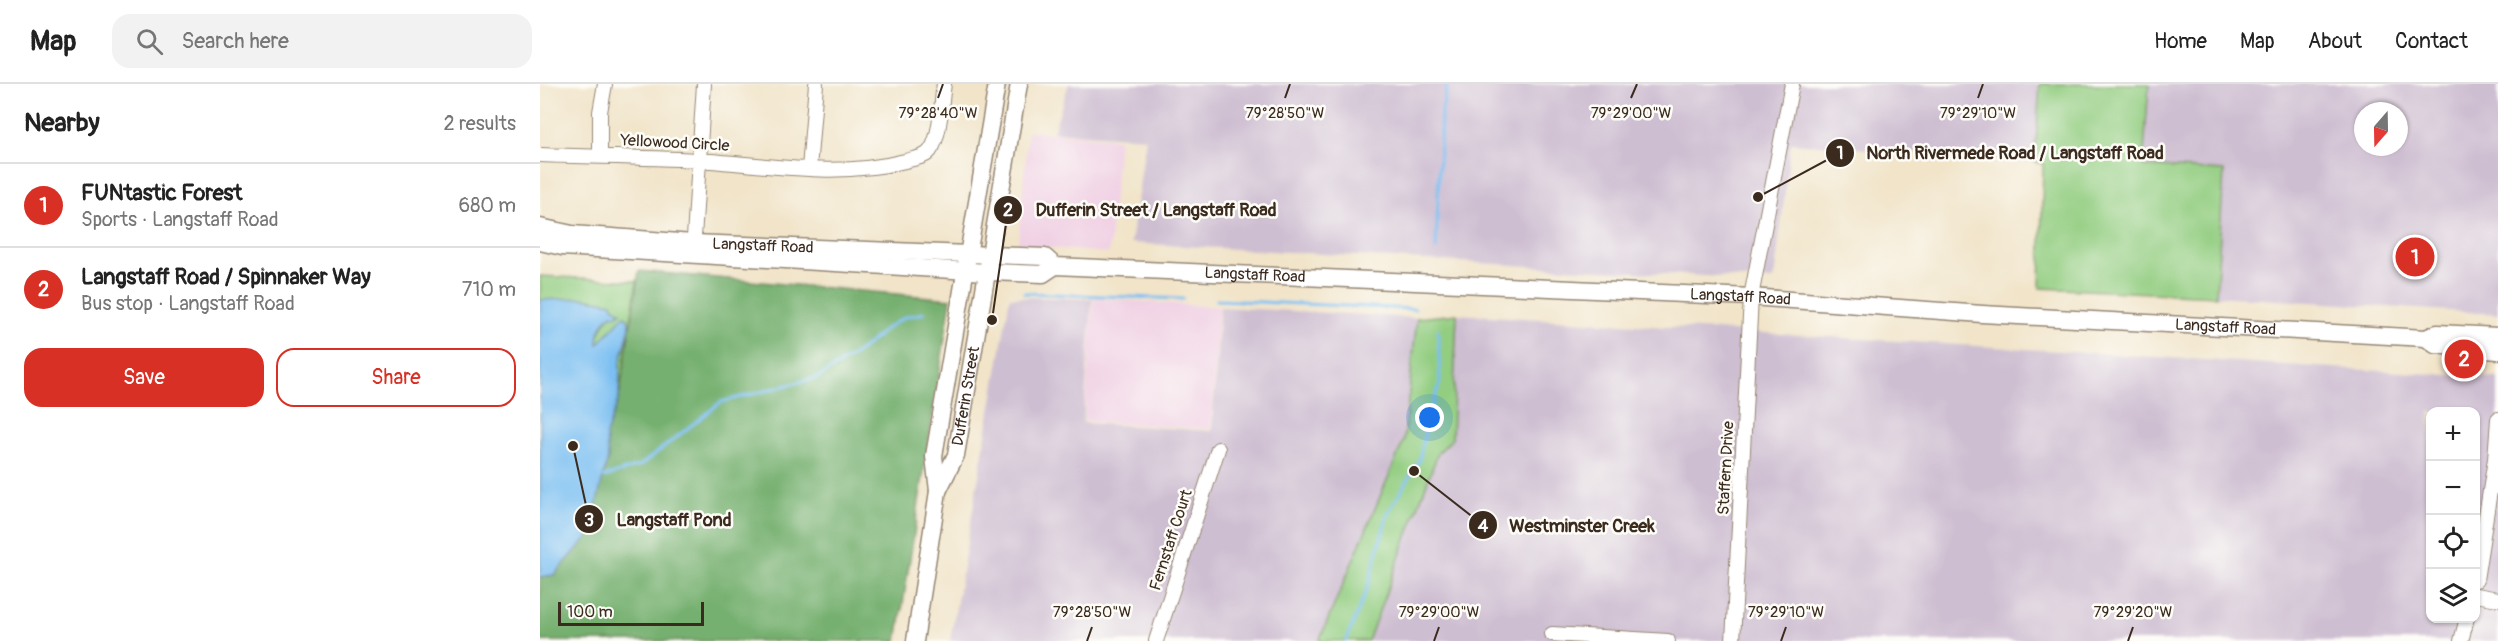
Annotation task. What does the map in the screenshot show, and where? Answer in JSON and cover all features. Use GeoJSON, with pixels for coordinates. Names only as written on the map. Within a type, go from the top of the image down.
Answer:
{"type":"FeatureCollection","features":[{"type":"Feature","properties":{"kind":"main road","name":"Dufferin Street"},"geometry":{"type":"LineString","coordinates":[[915,641],[938,491],[934,456],[997,84]]}},
{"type":"Feature","properties":{"kind":"main road","name":"Dufferin Street"},"geometry":{"type":"LineString","coordinates":[[938,491],[956,455],[1019,84]]}},
{"type":"Feature","properties":{"kind":"main road","name":"Langstaff Road"},"geometry":{"type":"LineString","coordinates":[[540,227],[572,234],[693,249]]}},
{"type":"Feature","properties":{"kind":"main road","name":"Langstaff Road"},"geometry":{"type":"LineString","coordinates":[[540,242],[562,247],[693,249],[988,264],[1045,257],[1055,266],[1751,297],[1982,314],[2426,338],[2437,333],[2498,336]]}},
{"type":"Feature","properties":{"kind":"main road","name":"Langstaff Road"},"geometry":{"type":"LineString","coordinates":[[2426,338],[2435,345],[2498,351]]}},
{"type":"Feature","properties":{"kind":"street"},"geometry":{"type":"LineString","coordinates":[[600,156],[600,112],[605,84]]}},
{"type":"Feature","properties":{"kind":"street"},"geometry":{"type":"LineString","coordinates":[[693,249],[704,84]]}},
{"type":"Feature","properties":{"kind":"street"},"geometry":{"type":"LineString","coordinates":[[809,170],[816,84]]}},
{"type":"Feature","properties":{"kind":"street","name":"Yellowood Circle"},"geometry":{"type":"LineString","coordinates":[[540,156],[698,160],[809,170],[871,168],[927,154],[936,136],[944,84]]}},
{"type":"Feature","properties":{"kind":"street","name":"Staffern Drive"},"geometry":{"type":"LineString","coordinates":[[1733,641],[1751,297],[1792,84]]}},
{"type":"Feature","properties":{"kind":"street"},"geometry":{"type":"LineString","coordinates":[[2477,569],[2496,459],[2498,419]]}},
{"type":"Feature","properties":{"kind":"street","name":"Fernstaff Court"},"geometry":{"type":"LineString","coordinates":[[1156,641],[1218,449]]}},
{"type":"Feature","properties":{"kind":"street"},"geometry":{"type":"LineString","coordinates":[[2480,596],[2498,600]]}},
{"type":"Feature","properties":{"kind":"street"},"geometry":{"type":"LineString","coordinates":[[2461,641],[2466,623]]}},
{"type":"Feature","properties":{"kind":"street"},"geometry":{"type":"LineString","coordinates":[[1552,634],[1668,641]]}},
{"type":"Feature","properties":{"kind":"shaded area"},"geometry":{"type":"Polygon","coordinates":[[[1069,84],[2040,84],[2035,162],[1791,143],[1774,280],[1131,243],[1146,138],[1053,132],[1069,84]]]}},
{"type":"Feature","properties":{"kind":"shaded area"},"geometry":{"type":"Polygon","coordinates":[[[2149,84],[2498,84],[2498,314],[2216,296],[2224,171],[2143,166],[2149,84]]]}},
{"type":"Feature","properties":{"kind":"shaded area"},"geometry":{"type":"Polygon","coordinates":[[[1028,131],[1119,139],[1109,253],[1018,245],[1028,131]]]}},
{"type":"Feature","properties":{"kind":"shaded area"},"geometry":{"type":"Polygon","coordinates":[[[1010,297],[1092,299],[1083,423],[1212,431],[1220,307],[1417,318],[1404,440],[1319,641],[950,641],[1010,297]]]}},
{"type":"Feature","properties":{"kind":"shaded area"},"geometry":{"type":"Polygon","coordinates":[[[1093,298],[1219,307],[1211,429],[1084,421],[1093,298]]]}},
{"type":"Feature","properties":{"kind":"shaded area"},"geometry":{"type":"Polygon","coordinates":[[[1457,314],[2498,378],[2498,641],[1368,641],[1438,453],[1452,439],[1457,314]]]}},
{"type":"Feature","properties":{"kind":"green space"},"geometry":{"type":"Polygon","coordinates":[[[2040,84],[2149,84],[2143,166],[2224,171],[2216,296],[2040,288],[2043,164],[2035,162],[2040,84]]]}},
{"type":"Feature","properties":{"kind":"green space"},"geometry":{"type":"Polygon","coordinates":[[[639,271],[951,299],[897,641],[540,641],[540,577],[555,575],[597,496],[608,458],[606,434],[619,398],[639,271]]]}},
{"type":"Feature","properties":{"kind":"green space"},"geometry":{"type":"Polygon","coordinates":[[[540,276],[637,281],[619,398],[620,364],[604,339],[598,344],[596,341],[604,323],[610,317],[621,313],[540,300],[540,276]]]}},
{"type":"Feature","properties":{"kind":"green space"},"geometry":{"type":"Polygon","coordinates":[[[1457,314],[1452,439],[1438,453],[1368,641],[1319,641],[1404,440],[1417,318],[1457,314]]]}},
{"type":"Feature","properties":{"kind":"water"},"geometry":{"type":"Polygon","coordinates":[[[583,298],[612,303],[613,307],[621,312],[617,316],[613,314],[603,323],[598,344],[624,316],[628,318],[630,327],[620,364],[619,398],[606,434],[608,458],[588,537],[554,575],[540,577],[540,300],[583,298]]]}},
{"type":"Feature","properties":{"kind":"waterway"},"geometry":{"type":"LineString","coordinates":[[1436,249],[1441,115],[1447,84]]}},
{"type":"Feature","properties":{"kind":"waterway"},"geometry":{"type":"LineString","coordinates":[[1024,293],[1183,299]]}},
{"type":"Feature","properties":{"kind":"waterway"},"geometry":{"type":"LineString","coordinates":[[1217,300],[1415,309]]}},
{"type":"Feature","properties":{"kind":"waterway"},"geometry":{"type":"LineString","coordinates":[[604,477],[641,465],[721,402],[819,377],[861,350],[888,327],[905,317],[924,313]]}},
{"type":"Feature","properties":{"kind":"waterway"},"geometry":{"type":"LineString","coordinates":[[1346,641],[1368,586],[1388,513],[1419,461],[1428,418],[1440,382],[1438,330]]}},
{"type":"Feature","properties":{"kind":"place","name":"North Rivermede Road / Langstaff Road"},"geometry":{"type":"Point","coordinates":[1758,197]}},
{"type":"Feature","properties":{"kind":"place","name":"FUNtastic Forest"},"geometry":{"type":"Point","coordinates":[2415,257]}},
{"type":"Feature","properties":{"kind":"place","name":"Dufferin Street / Langstaff Road"},"geometry":{"type":"Point","coordinates":[992,320]}},
{"type":"Feature","properties":{"kind":"place","name":"Langstaff Road / Spinnaker Way"},"geometry":{"type":"Point","coordinates":[2464,359]}},
{"type":"Feature","properties":{"kind":"place","name":"Langstaff Pond"},"geometry":{"type":"Point","coordinates":[573,446]}},
{"type":"Feature","properties":{"kind":"place","name":"Westminster Creek"},"geometry":{"type":"Point","coordinates":[1414,471]}}]}
